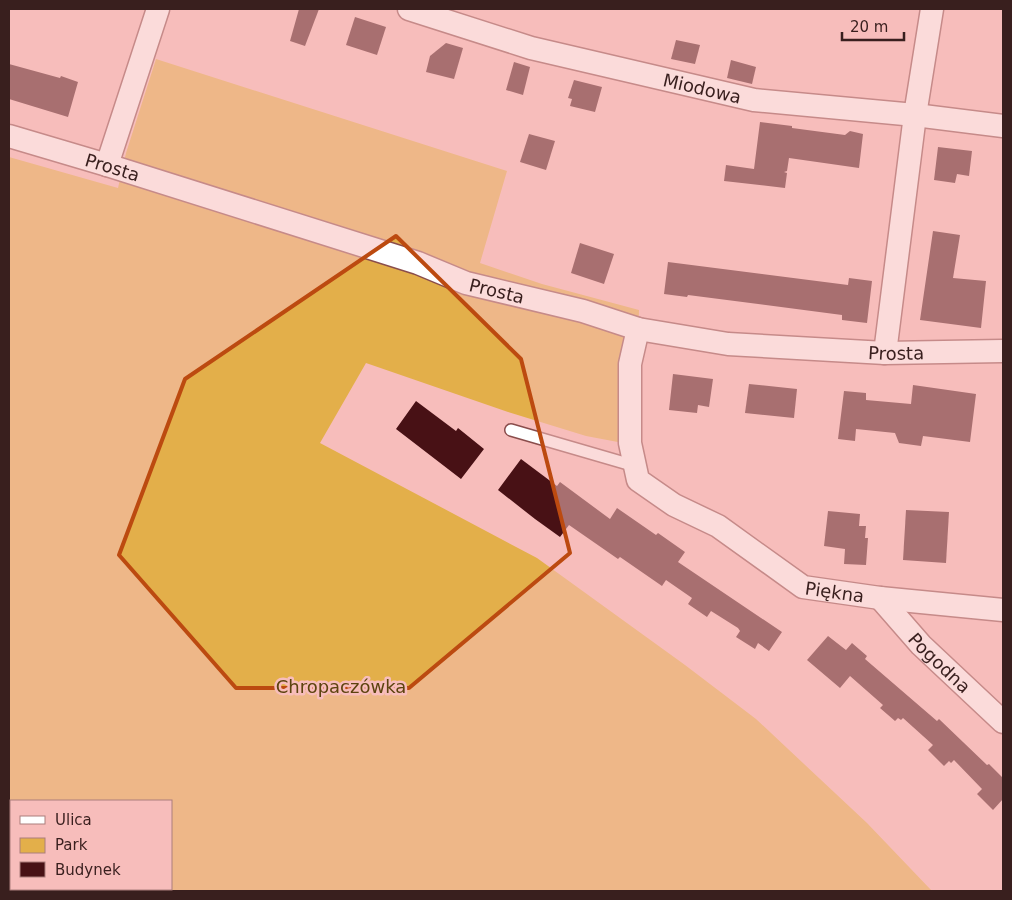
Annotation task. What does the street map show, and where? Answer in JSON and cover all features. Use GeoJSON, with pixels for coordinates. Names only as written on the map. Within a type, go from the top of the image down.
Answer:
{"type":"FeatureCollection","features":[{"type":"Feature","properties":{"kind":"street"},"geometry":{"type":"LineString","coordinates":[[107,165],[158,9]]}},
{"type":"Feature","properties":{"kind":"street","name":"Miodowa"},"geometry":{"type":"LineString","coordinates":[[409,9],[531,48],[754,100],[915,115],[1003,126]]}},
{"type":"Feature","properties":{"kind":"street"},"geometry":{"type":"LineString","coordinates":[[885,353],[915,115],[932,9]]}},
{"type":"Feature","properties":{"kind":"street","name":"Prosta"},"geometry":{"type":"LineString","coordinates":[[9,136],[418,263],[466,283],[564,306],[638,329],[728,344],[885,353],[1003,351]]}},
{"type":"Feature","properties":{"kind":"street"},"geometry":{"type":"LineString","coordinates":[[636,473],[630,443],[630,364],[638,329]]}},
{"type":"Feature","properties":{"kind":"street","name":"Piękna"},"geometry":{"type":"LineString","coordinates":[[636,473],[674,504],[718,526],[803,587],[880,598],[1003,610]]}},
{"type":"Feature","properties":{"kind":"street","name":"Pogodna"},"geometry":{"type":"LineString","coordinates":[[880,598],[921,645],[1003,722]]}},
{"type":"Feature","properties":{"kind":"lane"},"geometry":{"type":"LineString","coordinates":[[511,430],[636,473]]}},
{"type":"Feature","properties":{"kind":"highlighted area"},"geometry":{"type":"Polygon","coordinates":[[[396,236],[521,359],[570,553],[409,688],[236,688],[119,555],[185,379],[396,236]]]}},
{"type":"Feature","properties":{"kind":"green space","name":"Chropaczówka"},"geometry":{"type":"Polygon","coordinates":[[[156,59],[507,171],[480,263],[542,284],[639,310],[637,383],[639,446],[586,436],[508,412],[366,363],[320,443],[537,558],[685,665],[756,719],[867,823],[932,891],[9,891],[9,157],[118,188],[126,153],[156,59]]]}},
{"type":"Feature","properties":{"kind":"building"},"geometry":{"type":"Polygon","coordinates":[[[299,9],[319,9],[305,46],[290,41],[299,9]]]}},
{"type":"Feature","properties":{"kind":"building"},"geometry":{"type":"Polygon","coordinates":[[[355,17],[386,27],[377,55],[346,45],[355,17]]]}},
{"type":"Feature","properties":{"kind":"building"},"geometry":{"type":"Polygon","coordinates":[[[676,40],[700,45],[695,64],[671,59],[676,40]]]}},
{"type":"Feature","properties":{"kind":"building"},"geometry":{"type":"Polygon","coordinates":[[[446,43],[463,48],[454,79],[426,72],[430,56],[446,43]]]}},
{"type":"Feature","properties":{"kind":"building"},"geometry":{"type":"Polygon","coordinates":[[[731,60],[756,67],[752,84],[727,78],[731,60]]]}},
{"type":"Feature","properties":{"kind":"building"},"geometry":{"type":"Polygon","coordinates":[[[514,62],[530,67],[523,95],[506,90],[514,62]]]}},
{"type":"Feature","properties":{"kind":"building"},"geometry":{"type":"Polygon","coordinates":[[[9,64],[60,78],[61,76],[78,82],[68,117],[9,99],[9,64]]]}},
{"type":"Feature","properties":{"kind":"building"},"geometry":{"type":"Polygon","coordinates":[[[574,80],[602,87],[595,112],[570,106],[572,99],[568,98],[574,80]]]}},
{"type":"Feature","properties":{"kind":"building"},"geometry":{"type":"Polygon","coordinates":[[[760,122],[845,135],[850,131],[863,134],[859,168],[789,158],[787,171],[784,172],[787,173],[785,188],[724,181],[726,165],[754,169],[760,122]]]}},
{"type":"Feature","properties":{"kind":"building"},"geometry":{"type":"Polygon","coordinates":[[[529,134],[555,141],[546,170],[520,162],[529,134]]]}},
{"type":"Feature","properties":{"kind":"building"},"geometry":{"type":"Polygon","coordinates":[[[938,147],[972,151],[969,176],[957,174],[955,183],[934,180],[938,147]]]}},
{"type":"Feature","properties":{"kind":"building"},"geometry":{"type":"Polygon","coordinates":[[[933,231],[960,235],[953,278],[986,281],[981,328],[920,320],[933,231]]]}},
{"type":"Feature","properties":{"kind":"building"},"geometry":{"type":"Polygon","coordinates":[[[580,243],[614,254],[604,284],[571,273],[580,243]]]}},
{"type":"Feature","properties":{"kind":"building"},"geometry":{"type":"Polygon","coordinates":[[[668,262],[848,285],[849,278],[872,281],[867,323],[842,320],[842,315],[688,295],[687,297],[664,294],[668,262]]]}},
{"type":"Feature","properties":{"kind":"building"},"geometry":{"type":"Polygon","coordinates":[[[673,374],[713,379],[709,407],[698,405],[697,413],[669,410],[673,374]]]}},
{"type":"Feature","properties":{"kind":"building"},"geometry":{"type":"Polygon","coordinates":[[[749,384],[797,389],[794,418],[745,413],[749,384]]]}},
{"type":"Feature","properties":{"kind":"building"},"geometry":{"type":"Polygon","coordinates":[[[913,385],[976,394],[970,442],[923,436],[921,446],[899,443],[895,433],[856,429],[855,441],[838,439],[844,391],[866,393],[866,400],[911,404],[913,385]]]}},
{"type":"Feature","properties":{"kind":"building"},"geometry":{"type":"Polygon","coordinates":[[[416,401],[456,431],[458,428],[484,449],[461,479],[396,429],[416,401]]]}},
{"type":"Feature","properties":{"kind":"building"},"geometry":{"type":"Polygon","coordinates":[[[521,459],[557,486],[560,482],[610,519],[617,508],[685,552],[678,562],[782,632],[769,651],[758,643],[755,649],[736,637],[740,631],[738,628],[711,611],[707,617],[688,604],[692,598],[666,580],[662,586],[620,557],[618,559],[569,525],[560,537],[535,519],[498,490],[521,459]]]}},
{"type":"Feature","properties":{"kind":"building"},"geometry":{"type":"Polygon","coordinates":[[[906,510],[949,512],[946,563],[903,560],[906,510]]]}},
{"type":"Feature","properties":{"kind":"building"},"geometry":{"type":"Polygon","coordinates":[[[828,511],[860,514],[859,526],[866,526],[865,538],[868,538],[866,565],[844,564],[845,549],[824,546],[828,511]]]}},
{"type":"Feature","properties":{"kind":"building"},"geometry":{"type":"Polygon","coordinates":[[[828,636],[846,650],[852,643],[867,656],[865,659],[937,721],[939,719],[1003,778],[1003,799],[993,810],[977,794],[982,789],[954,760],[951,763],[949,761],[944,766],[928,750],[933,745],[903,718],[901,720],[898,718],[895,721],[880,708],[883,705],[850,676],[840,688],[807,660],[828,636]]]}}]}
